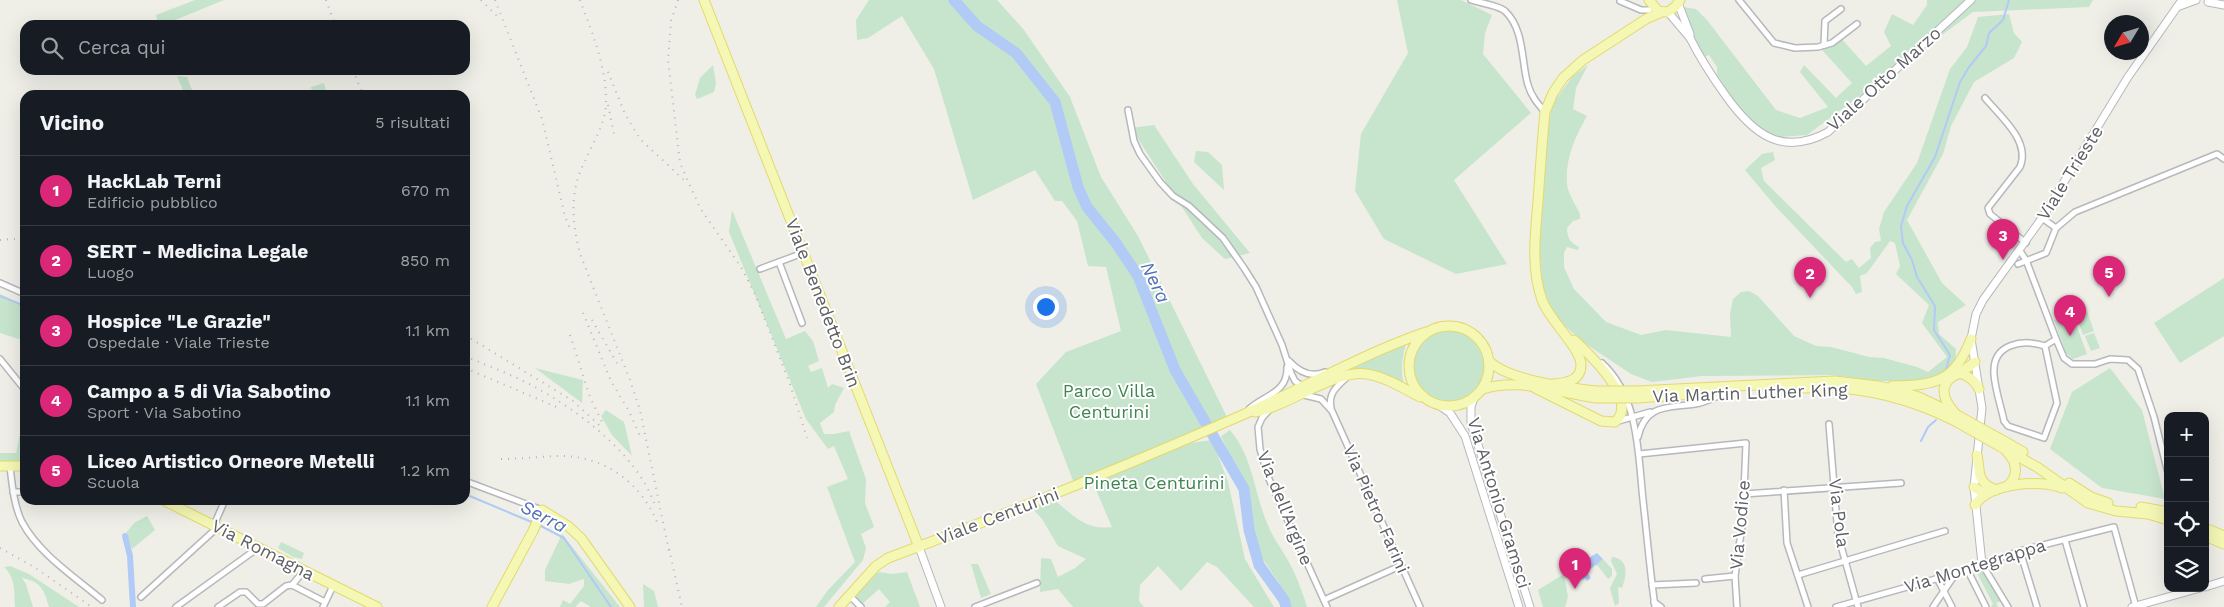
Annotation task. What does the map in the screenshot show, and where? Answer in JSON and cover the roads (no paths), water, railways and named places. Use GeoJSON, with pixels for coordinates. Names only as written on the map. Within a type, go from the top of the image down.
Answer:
{"type":"FeatureCollection","features":[{"type":"Feature","properties":{"kind":"main road","name":"Viale Benedetto Brin"},"geometry":{"type":"LineString","coordinates":[[704,0],[919,546]]}},
{"type":"Feature","properties":{"kind":"main road"},"geometry":{"type":"LineString","coordinates":[[1649,8],[1665,12],[1679,2]]}},
{"type":"Feature","properties":{"kind":"main road"},"geometry":{"type":"LineString","coordinates":[[1554,384],[1567,383],[1573,380],[1580,369],[1581,362],[1577,352],[1542,301],[1537,279],[1535,240],[1545,112],[1553,93],[1563,78],[1649,8]]}},
{"type":"Feature","properties":{"kind":"main road"},"geometry":{"type":"LineString","coordinates":[[1649,8],[1665,12]]}},
{"type":"Feature","properties":{"kind":"main road"},"geometry":{"type":"LineString","coordinates":[[1535,388],[1601,422],[1615,422],[1622,412],[1622,405],[1604,370],[1572,339],[1542,301]]}},
{"type":"Feature","properties":{"kind":"main road"},"geometry":{"type":"LineString","coordinates":[[1441,326],[1463,328],[1481,341],[1489,361],[1487,380],[1483,389],[1464,404],[1452,407],[1440,406],[1426,400],[1417,391],[1410,379],[1408,366],[1410,353],[1416,342],[1426,332],[1441,326]]}},
{"type":"Feature","properties":{"kind":"main road","name":"Viale Centurini"},"geometry":{"type":"LineString","coordinates":[[1243,415],[1269,410],[1303,391],[1426,332]]}},
{"type":"Feature","properties":{"kind":"main road"},"geometry":{"type":"LineString","coordinates":[[1878,386],[1931,383],[1943,378],[1960,369],[1972,339]]}},
{"type":"Feature","properties":{"kind":"main road","name":"Via Martin Luther King"},"geometry":{"type":"LineString","coordinates":[[1489,361],[1511,374],[1596,395]]}},
{"type":"Feature","properties":{"kind":"main road"},"geometry":{"type":"LineString","coordinates":[[1956,418],[1944,390],[1946,382],[1965,362],[1975,362]]}},
{"type":"Feature","properties":{"kind":"main road"},"geometry":{"type":"LineString","coordinates":[[1960,369],[1973,380],[1979,389]]}},
{"type":"Feature","properties":{"kind":"main road","name":"Viale Centurini"},"geometry":{"type":"LineString","coordinates":[[839,607],[881,562],[1087,482],[1243,415],[1303,391],[1316,388],[1347,370],[1379,377],[1426,400]]}},
{"type":"Feature","properties":{"kind":"main road","name":"Via Martin Luther King"},"geometry":{"type":"LineString","coordinates":[[1637,395],[1812,381],[1835,381],[1878,386],[1919,397],[2091,497],[2117,505],[2164,511]]}},
{"type":"Feature","properties":{"kind":"main road","name":"Via Martin Luther King"},"geometry":{"type":"LineString","coordinates":[[1483,389],[1504,384],[1596,395],[1637,395],[1812,387],[1855,389],[1898,398],[1956,418]]}},
{"type":"Feature","properties":{"kind":"main road"},"geometry":{"type":"LineString","coordinates":[[2002,444],[2014,461],[2016,470],[2014,479],[2006,487]]}},
{"type":"Feature","properties":{"kind":"main road","name":"Via Martin Luther King"},"geometry":{"type":"LineString","coordinates":[[2002,444],[2075,495],[2101,508],[2148,514],[2164,519]]}},
{"type":"Feature","properties":{"kind":"main road"},"geometry":{"type":"LineString","coordinates":[[1977,455],[1980,478],[1990,490]]}},
{"type":"Feature","properties":{"kind":"main road"},"geometry":{"type":"LineString","coordinates":[[0,466],[20,466]]}},
{"type":"Feature","properties":{"kind":"main road"},"geometry":{"type":"LineString","coordinates":[[1974,487],[1980,491],[2048,484],[2075,495]]}},
{"type":"Feature","properties":{"kind":"main road"},"geometry":{"type":"LineString","coordinates":[[1975,505],[1990,490]]}},
{"type":"Feature","properties":{"kind":"main road","name":"Via Romagna"},"geometry":{"type":"LineString","coordinates":[[173,505],[366,604],[377,607]]}},
{"type":"Feature","properties":{"kind":"main road"},"geometry":{"type":"LineString","coordinates":[[492,607],[533,531],[542,510],[568,526],[581,538],[630,607]]}},
{"type":"Feature","properties":{"kind":"main road"},"geometry":{"type":"LineString","coordinates":[[2209,530],[2224,536]]}},
{"type":"Feature","properties":{"kind":"main road"},"geometry":{"type":"LineString","coordinates":[[2209,538],[2224,544]]}},
{"type":"Feature","properties":{"kind":"street"},"geometry":{"type":"LineString","coordinates":[[1471,0],[1504,10],[1515,26],[1520,40],[1528,85],[1535,100],[1545,112]]}},
{"type":"Feature","properties":{"kind":"street"},"geometry":{"type":"LineString","coordinates":[[1739,0],[1774,43],[1796,48],[1832,43],[1857,24]]}},
{"type":"Feature","properties":{"kind":"street","name":"Viale Otto Marzo"},"geometry":{"type":"LineString","coordinates":[[1665,12],[1690,38],[1718,86],[1737,112],[1752,128],[1776,140],[1788,143],[1811,140],[1828,132],[1971,0]]}},
{"type":"Feature","properties":{"kind":"street"},"geometry":{"type":"LineString","coordinates":[[2174,9],[2197,0],[2224,4]]}},
{"type":"Feature","properties":{"kind":"street"},"geometry":{"type":"LineString","coordinates":[[2221,0],[2224,4]]}},
{"type":"Feature","properties":{"kind":"street"},"geometry":{"type":"LineString","coordinates":[[1620,1],[1641,10],[1649,8]]}},
{"type":"Feature","properties":{"kind":"street","name":"Viale Trieste"},"geometry":{"type":"LineString","coordinates":[[1982,564],[1974,487],[1982,408],[1972,339],[1976,314],[1983,300],[2026,243],[2128,77],[2180,1]]}},
{"type":"Feature","properties":{"kind":"street","name":"Viale Otto Marzo"},"geometry":{"type":"LineString","coordinates":[[1679,2],[1690,38]]}},
{"type":"Feature","properties":{"kind":"street"},"geometry":{"type":"LineString","coordinates":[[1824,45],[1825,22],[1841,9]]}},
{"type":"Feature","properties":{"kind":"street"},"geometry":{"type":"LineString","coordinates":[[1985,98],[2014,131],[2019,140],[2023,161],[1988,208],[1990,214],[2026,243]]}},
{"type":"Feature","properties":{"kind":"street"},"geometry":{"type":"LineString","coordinates":[[1128,110],[1134,141],[1140,154],[1160,182],[1173,196],[1189,206],[1223,238],[1256,287],[1295,381],[1303,391]]}},
{"type":"Feature","properties":{"kind":"street"},"geometry":{"type":"LineString","coordinates":[[2008,267],[2046,253],[2056,228],[2075,212],[2217,154],[2224,159]]}},
{"type":"Feature","properties":{"kind":"street"},"geometry":{"type":"LineString","coordinates":[[2042,218],[2056,228]]}},
{"type":"Feature","properties":{"kind":"street"},"geometry":{"type":"LineString","coordinates":[[2020,251],[2026,260],[2064,358],[2072,364],[2095,364],[2110,359],[2128,360],[2138,369],[2154,417],[2164,458]]}},
{"type":"Feature","properties":{"kind":"street"},"geometry":{"type":"LineString","coordinates":[[760,269],[803,253]]}},
{"type":"Feature","properties":{"kind":"street"},"geometry":{"type":"LineString","coordinates":[[779,262],[802,323]]}},
{"type":"Feature","properties":{"kind":"street"},"geometry":{"type":"LineString","coordinates":[[2018,264],[2029,269]]}},
{"type":"Feature","properties":{"kind":"street"},"geometry":{"type":"LineString","coordinates":[[0,283],[20,292]]}},
{"type":"Feature","properties":{"kind":"street"},"geometry":{"type":"LineString","coordinates":[[2046,346],[2057,403],[2044,438],[2008,426],[2004,421],[1994,372],[1996,359],[2004,349],[2015,343],[2026,342],[2046,346],[2056,339]]}},
{"type":"Feature","properties":{"kind":"street"},"geometry":{"type":"LineString","coordinates":[[1586,351],[1598,359],[1616,379],[1629,406],[1637,440],[1654,604],[1661,607]]}},
{"type":"Feature","properties":{"kind":"street"},"geometry":{"type":"LineString","coordinates":[[0,359],[20,384]]}},
{"type":"Feature","properties":{"kind":"street"},"geometry":{"type":"LineString","coordinates":[[1287,359],[1302,372],[1311,375],[1347,370]]}},
{"type":"Feature","properties":{"kind":"street"},"geometry":{"type":"LineString","coordinates":[[1243,415],[1254,405],[1281,388],[1288,374],[1287,359]]}},
{"type":"Feature","properties":{"kind":"street"},"geometry":{"type":"LineString","coordinates":[[1332,411],[1331,397],[1347,370]]}},
{"type":"Feature","properties":{"kind":"street","name":"Via Pietro Farini"},"geometry":{"type":"LineString","coordinates":[[1303,391],[1321,399],[1332,411],[1420,607]]}},
{"type":"Feature","properties":{"kind":"street"},"geometry":{"type":"LineString","coordinates":[[1615,422],[1655,410],[1698,403],[1730,391]]}},
{"type":"Feature","properties":{"kind":"street","name":"Via Antonio Gramsci"},"geometry":{"type":"LineString","coordinates":[[1474,398],[1471,407],[1471,423],[1530,607]]}},
{"type":"Feature","properties":{"kind":"street","name":"Via Antonio Gramsci"},"geometry":{"type":"LineString","coordinates":[[1440,406],[1450,413],[1465,436],[1519,607]]}},
{"type":"Feature","properties":{"kind":"street","name":"Via dell'Argine"},"geometry":{"type":"LineString","coordinates":[[1269,410],[1262,418],[1258,427],[1260,449],[1270,478],[1327,607]]}},
{"type":"Feature","properties":{"kind":"street"},"geometry":{"type":"LineString","coordinates":[[1637,440],[1640,427],[1655,410]]}},
{"type":"Feature","properties":{"kind":"street","name":"Via Pola"},"geometry":{"type":"LineString","coordinates":[[1829,424],[1838,536],[1857,604]]}},
{"type":"Feature","properties":{"kind":"street","name":"Via Vodice"},"geometry":{"type":"LineString","coordinates":[[1638,454],[1746,443],[1744,494],[1735,576],[1738,607]]}},
{"type":"Feature","properties":{"kind":"street"},"geometry":{"type":"LineString","coordinates":[[10,466],[13,492],[16,497],[21,520],[28,531],[51,556],[102,600]]}},
{"type":"Feature","properties":{"kind":"street"},"geometry":{"type":"LineString","coordinates":[[470,483],[542,510]]}},
{"type":"Feature","properties":{"kind":"street"},"geometry":{"type":"LineString","coordinates":[[1744,494],[1901,483]]}},
{"type":"Feature","properties":{"kind":"street"},"geometry":{"type":"LineString","coordinates":[[1784,490],[1787,543],[1808,607]]}},
{"type":"Feature","properties":{"kind":"street"},"geometry":{"type":"LineString","coordinates":[[13,492],[20,492]]}},
{"type":"Feature","properties":{"kind":"street"},"geometry":{"type":"LineString","coordinates":[[142,598],[216,526],[224,505]]}},
{"type":"Feature","properties":{"kind":"street","name":"Via Montegrappa"},"geometry":{"type":"LineString","coordinates":[[1836,607],[1857,604],[2020,551],[2114,527],[2135,607]]}},
{"type":"Feature","properties":{"kind":"street"},"geometry":{"type":"LineString","coordinates":[[1798,575],[1945,531]]}},
{"type":"Feature","properties":{"kind":"street"},"geometry":{"type":"LineString","coordinates":[[2065,540],[2084,607]]}},
{"type":"Feature","properties":{"kind":"street","name":"Viale Benedetto Brin"},"geometry":{"type":"LineString","coordinates":[[919,546],[941,607]]}},
{"type":"Feature","properties":{"kind":"street"},"geometry":{"type":"LineString","coordinates":[[176,607],[258,547]]}},
{"type":"Feature","properties":{"kind":"street"},"geometry":{"type":"LineString","coordinates":[[2020,551],[2037,607]]}},
{"type":"Feature","properties":{"kind":"street"},"geometry":{"type":"LineString","coordinates":[[1982,564],[2008,607]]}},
{"type":"Feature","properties":{"kind":"street"},"geometry":{"type":"LineString","coordinates":[[1324,600],[1400,566]]}},
{"type":"Feature","properties":{"kind":"street"},"geometry":{"type":"LineString","coordinates":[[1967,569],[1986,607]]}},
{"type":"Feature","properties":{"kind":"street"},"geometry":{"type":"LineString","coordinates":[[218,607],[240,592],[246,592],[258,604],[263,604],[286,586],[292,585],[304,571]]}},
{"type":"Feature","properties":{"kind":"street"},"geometry":{"type":"LineString","coordinates":[[1933,607],[1957,573]]}},
{"type":"Feature","properties":{"kind":"street"},"geometry":{"type":"LineString","coordinates":[[1705,579],[1735,576]]}},
{"type":"Feature","properties":{"kind":"street"},"geometry":{"type":"LineString","coordinates":[[1937,578],[1952,607]]}},
{"type":"Feature","properties":{"kind":"street"},"geometry":{"type":"LineString","coordinates":[[2209,586],[2222,582]]}},
{"type":"Feature","properties":{"kind":"street"},"geometry":{"type":"LineString","coordinates":[[975,607],[1037,583]]}},
{"type":"Feature","properties":{"kind":"street"},"geometry":{"type":"LineString","coordinates":[[1652,585],[1696,583]]}},
{"type":"Feature","properties":{"kind":"street"},"geometry":{"type":"LineString","coordinates":[[292,585],[324,604],[333,586]]}},
{"type":"Feature","properties":{"kind":"street"},"geometry":{"type":"LineString","coordinates":[[2135,607],[2186,592]]}},
{"type":"Feature","properties":{"kind":"street"},"geometry":{"type":"LineString","coordinates":[[849,595],[861,607]]}},
{"type":"Feature","properties":{"kind":"street"},"geometry":{"type":"LineString","coordinates":[[993,600],[995,607]]}},
{"type":"Feature","properties":{"kind":"water"},"geometry":{"type":"Polygon","coordinates":[[[1597,553],[1603,559],[1587,572],[1591,578],[1587,581],[1585,578],[1573,585],[1569,575],[1573,564],[1584,556],[1587,559],[1597,553]]]}},
{"type":"Feature","properties":{"kind":"waterway","name":"Nera"},"geometry":{"type":"LineString","coordinates":[[954,0],[977,26],[1016,53],[1055,102],[1078,187],[1087,207],[1116,243],[1138,276],[1175,370],[1244,489],[1249,530],[1259,565],[1284,600],[1286,607]]}},
{"type":"Feature","properties":{"kind":"waterway"},"geometry":{"type":"LineString","coordinates":[[1946,370],[1950,355],[1934,330],[1935,306],[1917,277],[1912,260],[1903,243],[1901,226],[1907,206],[1935,157],[1960,82],[1986,46],[1989,33],[2003,20],[2009,0]]}},
{"type":"Feature","properties":{"kind":"waterway","name":"Serra"},"geometry":{"type":"LineString","coordinates":[[0,296],[20,304]]}},
{"type":"Feature","properties":{"kind":"waterway"},"geometry":{"type":"LineString","coordinates":[[1921,441],[1928,427],[1936,420]]}},
{"type":"Feature","properties":{"kind":"waterway","name":"Serra"},"geometry":{"type":"LineString","coordinates":[[470,496],[534,523]]}},
{"type":"Feature","properties":{"kind":"waterway","name":"Serra"},"geometry":{"type":"LineString","coordinates":[[539,525],[564,538],[611,607]]}},
{"type":"Feature","properties":{"kind":"waterway"},"geometry":{"type":"LineString","coordinates":[[125,536],[130,556],[133,607]]}},
{"type":"Feature","properties":{"kind":"railway"},"geometry":{"type":"LineString","coordinates":[[326,0],[333,20]]}},
{"type":"Feature","properties":{"kind":"railway"},"geometry":{"type":"LineString","coordinates":[[481,0],[500,19]]}},
{"type":"Feature","properties":{"kind":"railway"},"geometry":{"type":"LineString","coordinates":[[495,0],[542,119],[565,216],[570,229]]}},
{"type":"Feature","properties":{"kind":"railway"},"geometry":{"type":"LineString","coordinates":[[580,0],[601,64],[606,90],[606,104],[601,126],[576,184],[574,196],[575,230],[580,254],[640,410],[670,556]]}},
{"type":"Feature","properties":{"kind":"railway"},"geometry":{"type":"LineString","coordinates":[[678,0],[671,21],[668,60],[680,163],[700,208],[741,267],[755,294],[790,384],[807,438]]}},
{"type":"Feature","properties":{"kind":"railway"},"geometry":{"type":"LineString","coordinates":[[608,72],[625,114],[640,139],[684,180]]}},
{"type":"Feature","properties":{"kind":"railway"},"geometry":{"type":"LineString","coordinates":[[355,75],[361,90]]}},
{"type":"Feature","properties":{"kind":"railway"},"geometry":{"type":"LineString","coordinates":[[608,105],[615,139]]}},
{"type":"Feature","properties":{"kind":"railway"},"geometry":{"type":"LineString","coordinates":[[0,240],[20,238]]}},
{"type":"Feature","properties":{"kind":"railway"},"geometry":{"type":"LineString","coordinates":[[583,313],[611,381],[629,411],[640,436]]}},
{"type":"Feature","properties":{"kind":"railway"},"geometry":{"type":"LineString","coordinates":[[592,320],[618,365]]}},
{"type":"Feature","properties":{"kind":"railway"},"geometry":{"type":"LineString","coordinates":[[570,335],[590,397],[602,422]]}},
{"type":"Feature","properties":{"kind":"railway"},"geometry":{"type":"LineString","coordinates":[[470,338],[573,401],[599,425]]}},
{"type":"Feature","properties":{"kind":"railway"},"geometry":{"type":"LineString","coordinates":[[470,358],[535,387],[588,422],[605,436],[634,468],[646,485],[654,503]]}},
{"type":"Feature","properties":{"kind":"railway"},"geometry":{"type":"LineString","coordinates":[[470,370],[559,408]]}},
{"type":"Feature","properties":{"kind":"railway"},"geometry":{"type":"LineString","coordinates":[[501,459],[563,456],[595,462],[609,468],[634,487],[644,499],[659,527]]}},
{"type":"Feature","properties":{"kind":"railway"},"geometry":{"type":"LineString","coordinates":[[0,548],[34,567],[92,607]]}},
{"type":"Feature","properties":{"kind":"railway"},"geometry":{"type":"LineString","coordinates":[[669,549],[682,607]]}},
{"type":"Feature","properties":{"kind":"place","name":"Hospice \"Le Grazie\""},"geometry":{"type":"Point","coordinates":[2003,260]}},
{"type":"Feature","properties":{"kind":"place","name":"Liceo Artistico Orneore Metelli"},"geometry":{"type":"Point","coordinates":[2109,297]}},
{"type":"Feature","properties":{"kind":"place","name":"SERT - Medicina Legale"},"geometry":{"type":"Point","coordinates":[1810,298]}},
{"type":"Feature","properties":{"kind":"place","name":"Campo a 5 di Via Sabotino"},"geometry":{"type":"Point","coordinates":[2070,336]}},
{"type":"Feature","properties":{"kind":"place","name":"HackLab Terni"},"geometry":{"type":"Point","coordinates":[1575,589]}},
{"type":"Feature","properties":{"kind":"park label","name":"Parco Villa Centurini"},"geometry":{"type":"Point","coordinates":[1109,401]}},
{"type":"Feature","properties":{"kind":"park label","name":"Pineta Centurini"},"geometry":{"type":"Point","coordinates":[1154,483]}}]}
